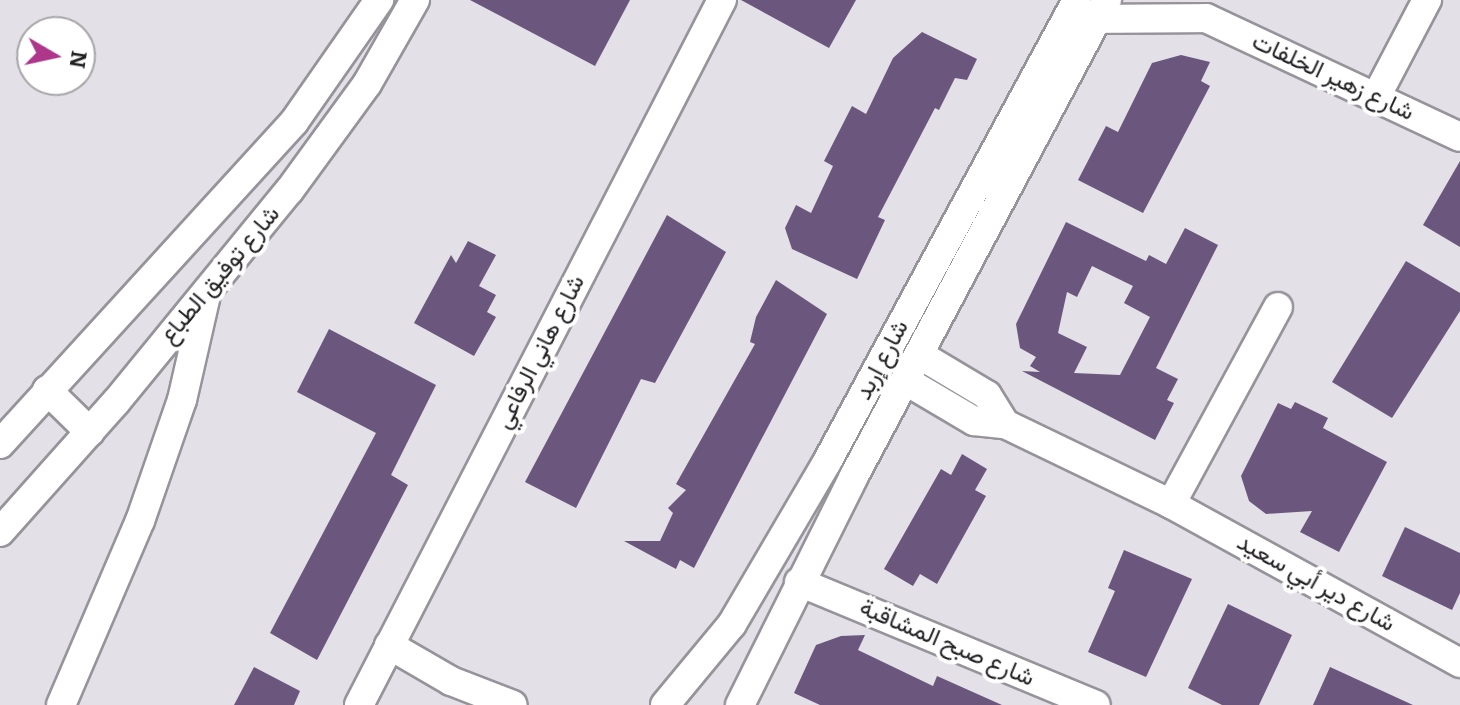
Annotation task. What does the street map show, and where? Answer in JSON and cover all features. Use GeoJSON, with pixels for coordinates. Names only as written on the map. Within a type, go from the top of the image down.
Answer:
{"type":"FeatureCollection","features":[{"type":"Feature","properties":{"kind":"street","name":"شارع توفيق الطباع"},"geometry":{"type":"LineString","coordinates":[[0,444],[294,122],[379,0]]}},
{"type":"Feature","properties":{"kind":"street","name":"شارع توفيق الطباع"},"geometry":{"type":"LineString","coordinates":[[0,532],[90,432],[341,123],[415,0]]}},
{"type":"Feature","properties":{"kind":"street","name":"شارع هاني الرفاعي"},"geometry":{"type":"LineString","coordinates":[[359,705],[722,0]]}},
{"type":"Feature","properties":{"kind":"street"},"geometry":{"type":"LineString","coordinates":[[1376,97],[1427,0]]}},
{"type":"Feature","properties":{"kind":"street","name":"شارع زهير الخلفات"},"geometry":{"type":"LineString","coordinates":[[1093,6],[1202,9],[1460,137]]}},
{"type":"Feature","properties":{"kind":"street","name":"شارع إربد"},"geometry":{"type":"LineString","coordinates":[[740,705],[799,582],[920,355],[1093,6]]}},
{"type":"Feature","properties":{"kind":"street","name":"شارع إربد"},"geometry":{"type":"LineString","coordinates":[[665,705],[732,624],[1093,6]]}},
{"type":"Feature","properties":{"kind":"street"},"geometry":{"type":"LineString","coordinates":[[61,705],[140,521],[182,400],[207,290]]}},
{"type":"Feature","properties":{"kind":"street"},"geometry":{"type":"LineString","coordinates":[[1171,504],[1278,307]]}},
{"type":"Feature","properties":{"kind":"street","name":"شارع دير أبي سعيد"},"geometry":{"type":"LineString","coordinates":[[920,355],[987,395],[1005,424]]}},
{"type":"Feature","properties":{"kind":"street","name":"شارع دير أبي سعيد"},"geometry":{"type":"LineString","coordinates":[[906,381],[974,421],[1005,424],[1171,504],[1460,663]]}},
{"type":"Feature","properties":{"kind":"street"},"geometry":{"type":"LineString","coordinates":[[47,390],[90,432]]}},
{"type":"Feature","properties":{"kind":"street","name":"شارع صبح المشاقبة"},"geometry":{"type":"LineString","coordinates":[[799,582],[1096,705]]}},
{"type":"Feature","properties":{"kind":"street"},"geometry":{"type":"LineString","coordinates":[[389,645],[451,681],[513,705]]}},
{"type":"Feature","properties":{"kind":"building"},"geometry":{"type":"Polygon","coordinates":[[[470,0],[630,0],[595,66],[470,0]]]}},
{"type":"Feature","properties":{"kind":"building"},"geometry":{"type":"Polygon","coordinates":[[[741,0],[856,0],[829,48],[741,0]]]}},
{"type":"Feature","properties":{"kind":"building"},"geometry":{"type":"Polygon","coordinates":[[[922,32],[977,59],[967,80],[955,78],[939,110],[935,108],[878,217],[885,220],[857,279],[792,249],[785,228],[796,205],[811,213],[833,166],[824,161],[852,106],[866,114],[893,58],[922,32]]]}},
{"type":"Feature","properties":{"kind":"building"},"geometry":{"type":"Polygon","coordinates":[[[1181,55],[1210,62],[1201,81],[1210,86],[1143,213],[1078,180],[1106,126],[1118,132],[1152,63],[1181,55]]]}},
{"type":"Feature","properties":{"kind":"building"},"geometry":{"type":"Polygon","coordinates":[[[1460,161],[1460,247],[1423,225],[1460,161]]]}},
{"type":"Feature","properties":{"kind":"building"},"geometry":{"type":"Polygon","coordinates":[[[667,215],[726,252],[655,383],[641,379],[576,508],[525,482],[667,215]]]}},
{"type":"Feature","properties":{"kind":"building"},"geometry":{"type":"Polygon","coordinates":[[[1066,222],[1146,261],[1149,255],[1166,264],[1185,228],[1218,245],[1156,368],[1178,379],[1167,400],[1174,403],[1155,440],[1022,371],[1040,372],[1030,366],[1036,357],[1020,348],[1016,324],[1066,222]],[[1092,266],[1077,297],[1067,292],[1058,333],[1087,347],[1074,373],[1120,375],[1150,317],[1124,303],[1133,286],[1092,266]]]}},
{"type":"Feature","properties":{"kind":"building"},"geometry":{"type":"Polygon","coordinates":[[[468,241],[496,255],[479,286],[496,295],[487,312],[496,317],[474,356],[414,323],[451,255],[456,263],[468,241]]]}},
{"type":"Feature","properties":{"kind":"building"},"geometry":{"type":"Polygon","coordinates":[[[1406,261],[1460,293],[1460,311],[1392,418],[1332,382],[1406,261]]]}},
{"type":"Feature","properties":{"kind":"building"},"geometry":{"type":"Polygon","coordinates":[[[776,280],[827,314],[694,568],[680,560],[676,569],[624,541],[660,541],[673,513],[668,508],[686,490],[676,484],[755,344],[750,342],[756,317],[776,280]]]}},
{"type":"Feature","properties":{"kind":"building"},"geometry":{"type":"Polygon","coordinates":[[[329,329],[436,385],[391,475],[408,485],[317,660],[270,633],[376,433],[297,392],[329,329]]]}},
{"type":"Feature","properties":{"kind":"building"},"geometry":{"type":"Polygon","coordinates":[[[1295,402],[1328,418],[1323,428],[1387,462],[1339,552],[1300,532],[1312,511],[1266,514],[1249,501],[1241,476],[1278,403],[1291,409],[1295,402]]]}},
{"type":"Feature","properties":{"kind":"building"},"geometry":{"type":"Polygon","coordinates":[[[962,454],[987,469],[975,490],[986,496],[937,584],[920,574],[913,586],[884,569],[941,469],[951,475],[962,454]]]}},
{"type":"Feature","properties":{"kind":"building"},"geometry":{"type":"Polygon","coordinates":[[[1405,527],[1460,553],[1460,593],[1452,610],[1382,576],[1405,527]]]}},
{"type":"Feature","properties":{"kind":"building"},"geometry":{"type":"Polygon","coordinates":[[[1124,550],[1192,579],[1146,677],[1088,652],[1115,591],[1108,588],[1124,550]]]}},
{"type":"Feature","properties":{"kind":"building"},"geometry":{"type":"Polygon","coordinates":[[[1228,604],[1292,635],[1259,705],[1222,705],[1188,688],[1228,604]]]}},
{"type":"Feature","properties":{"kind":"building"},"geometry":{"type":"Polygon","coordinates":[[[865,635],[858,650],[933,686],[937,676],[1002,705],[820,705],[794,693],[816,645],[841,636],[865,635]]]}},
{"type":"Feature","properties":{"kind":"building"},"geometry":{"type":"Polygon","coordinates":[[[254,667],[300,691],[294,705],[234,705],[254,667]]]}},
{"type":"Feature","properties":{"kind":"building"},"geometry":{"type":"Polygon","coordinates":[[[1330,667],[1413,705],[1313,705],[1330,667]]]}}]}
